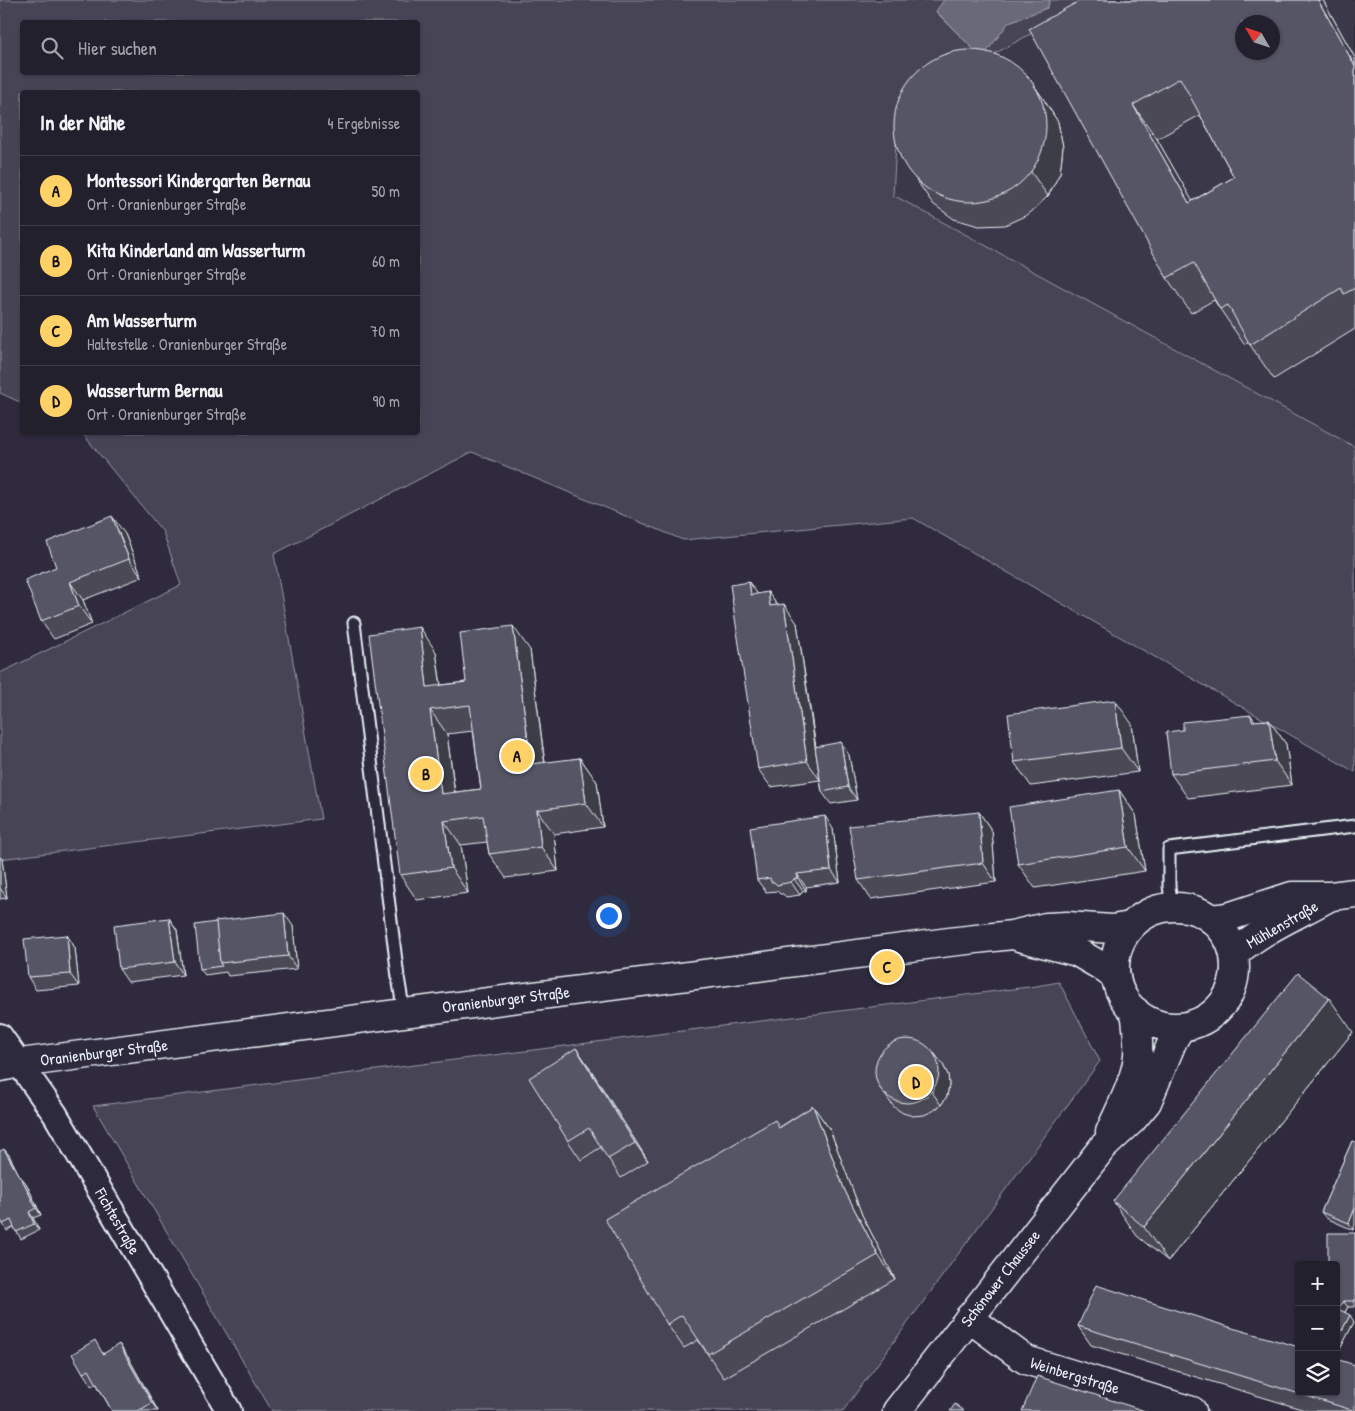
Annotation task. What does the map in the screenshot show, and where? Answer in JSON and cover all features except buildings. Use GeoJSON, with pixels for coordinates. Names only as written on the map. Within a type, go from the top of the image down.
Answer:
{"type":"FeatureCollection","features":[{"type":"Feature","properties":{"kind":"main road","name":"Mühlenstraße"},"geometry":{"type":"LineString","coordinates":[[1212,919],[1228,917],[1292,896],[1343,895]]}},
{"type":"Feature","properties":{"kind":"main road","name":"Mühlenstraße"},"geometry":{"type":"LineString","coordinates":[[1234,954],[1262,933],[1343,895]]}},
{"type":"Feature","properties":{"kind":"main road"},"geometry":{"type":"LineString","coordinates":[[1172,907],[1200,912],[1212,919],[1226,934],[1234,954],[1235,974],[1229,994],[1224,1002],[1210,1016],[1181,1027],[1156,1024],[1145,1019],[1126,1002],[1116,977],[1118,950],[1121,941],[1131,926],[1150,912],[1172,907]]}},
{"type":"Feature","properties":{"kind":"main road","name":"Oranienburger Straße"},"geometry":{"type":"LineString","coordinates":[[10,1065],[1012,935],[1046,927],[1066,926],[1112,929],[1131,926]]}},
{"type":"Feature","properties":{"kind":"main road","name":"Oranienburger Straße"},"geometry":{"type":"LineString","coordinates":[[1012,935],[1077,952],[1116,977]]}},
{"type":"Feature","properties":{"kind":"main road","name":"Schönower Chaussee"},"geometry":{"type":"LineString","coordinates":[[1103,1146],[1129,1088],[1138,1056],[1135,1011]]}},
{"type":"Feature","properties":{"kind":"main road","name":"Schönower Chaussee"},"geometry":{"type":"LineString","coordinates":[[897,1411],[1103,1146],[1132,1120],[1147,1102],[1173,1040],[1181,1027]]}},
{"type":"Feature","properties":{"kind":"main road","name":"Weinbergstraße"},"geometry":{"type":"LineString","coordinates":[[969,1318],[1026,1360],[1192,1411]]}},
{"type":"Feature","properties":{"kind":"street","name":"Fichtestraße"},"geometry":{"type":"LineString","coordinates":[[0,1036],[10,1065],[55,1114],[229,1411]]}},
{"type":"Feature","properties":{"kind":"lane"},"geometry":{"type":"LineString","coordinates":[[354,622],[404,1013]]}},
{"type":"Feature","properties":{"kind":"lane"},"geometry":{"type":"LineString","coordinates":[[1172,907],[1169,886],[1168,849],[1355,826]]}},
{"type":"Feature","properties":{"kind":"shaded area"},"geometry":{"type":"Polygon","coordinates":[[[0,0],[944,0],[936,12],[982,58],[1009,22],[1047,8],[1050,0],[1092,0],[898,107],[893,195],[1355,447],[1355,772],[913,518],[683,540],[472,452],[274,554],[321,819],[0,859],[0,673],[181,585],[163,532],[84,435],[420,435],[420,90],[20,90],[20,402],[0,393],[0,0]]]}},
{"type":"Feature","properties":{"kind":"shaded area"},"geometry":{"type":"Polygon","coordinates":[[[1093,0],[1355,0],[1355,447],[893,195],[897,107],[1093,0]]]}},
{"type":"Feature","properties":{"kind":"shaded area"},"geometry":{"type":"Polygon","coordinates":[[[1059,982],[1100,1061],[843,1411],[272,1411],[93,1106],[1036,986],[1059,982]]]}},
{"type":"Feature","properties":{"kind":"water"},"geometry":{"type":"Polygon","coordinates":[[[944,0],[1050,0],[1047,8],[1009,22],[982,58],[936,11],[944,0]]]}},
{"type":"Feature","properties":{"kind":"place","name":"Montessori Kindergarten Bernau"},"geometry":{"type":"Point","coordinates":[517,756]}},
{"type":"Feature","properties":{"kind":"place","name":"Kita Kinderland am Wasserturm"},"geometry":{"type":"Point","coordinates":[426,774]}},
{"type":"Feature","properties":{"kind":"place","name":"Am Wasserturm"},"geometry":{"type":"Point","coordinates":[887,967]}},
{"type":"Feature","properties":{"kind":"place","name":"Wasserturm Bernau"},"geometry":{"type":"Point","coordinates":[916,1082]}}]}
